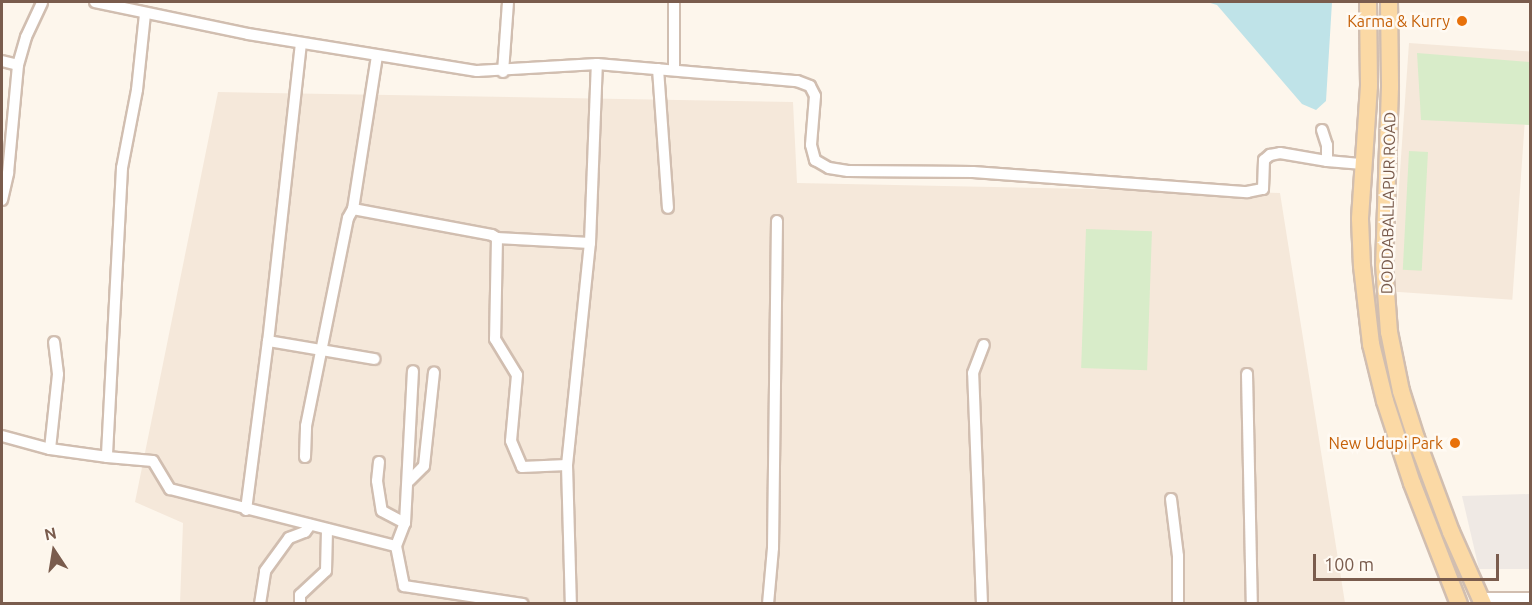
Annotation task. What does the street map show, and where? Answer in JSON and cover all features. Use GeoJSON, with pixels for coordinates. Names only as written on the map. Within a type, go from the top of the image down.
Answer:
{"type":"FeatureCollection","features":[{"type":"Feature","properties":{"kind":"main road","name":"DODDABALLAPUR ROAD"},"geometry":{"type":"LineString","coordinates":[[1368,2],[1369,86],[1360,219],[1362,266],[1371,344],[1384,401],[1412,483],[1459,603]]}},
{"type":"Feature","properties":{"kind":"main road","name":"DODDABALLAPUR ROAD"},"geometry":{"type":"LineString","coordinates":[[1389,2],[1390,87],[1384,264],[1389,332],[1401,391],[1416,438],[1451,532],[1481,601]]}},
{"type":"Feature","properties":{"kind":"street"},"geometry":{"type":"LineString","coordinates":[[2,200],[8,173],[18,65],[26,37],[42,2]]}},
{"type":"Feature","properties":{"kind":"street"},"geometry":{"type":"LineString","coordinates":[[95,2],[145,14],[301,43],[477,71],[503,72],[537,66],[597,64],[797,81],[810,86],[815,96],[811,145],[815,160],[829,168],[848,171],[973,172],[1247,192],[1263,189],[1264,160],[1270,155],[1280,153],[1364,164]]}},
{"type":"Feature","properties":{"kind":"street"},"geometry":{"type":"LineString","coordinates":[[503,72],[508,2]]}},
{"type":"Feature","properties":{"kind":"street"},"geometry":{"type":"LineString","coordinates":[[674,2],[674,70]]}},
{"type":"Feature","properties":{"kind":"street"},"geometry":{"type":"LineString","coordinates":[[107,457],[122,168],[137,90],[145,14]]}},
{"type":"Feature","properties":{"kind":"street"},"geometry":{"type":"LineString","coordinates":[[246,510],[268,341],[301,43]]}},
{"type":"Feature","properties":{"kind":"street"},"geometry":{"type":"LineString","coordinates":[[305,458],[306,426],[348,218],[353,209],[377,56]]}},
{"type":"Feature","properties":{"kind":"street"},"geometry":{"type":"LineString","coordinates":[[2,61],[18,65]]}},
{"type":"Feature","properties":{"kind":"street"},"geometry":{"type":"LineString","coordinates":[[571,603],[567,465],[590,243],[597,64]]}},
{"type":"Feature","properties":{"kind":"street"},"geometry":{"type":"LineString","coordinates":[[658,69],[668,208]]}},
{"type":"Feature","properties":{"kind":"street"},"geometry":{"type":"LineString","coordinates":[[1322,130],[1327,145],[1328,161]]}},
{"type":"Feature","properties":{"kind":"street"},"geometry":{"type":"LineString","coordinates":[[353,209],[492,235],[497,238],[590,243]]}},
{"type":"Feature","properties":{"kind":"street"},"geometry":{"type":"LineString","coordinates":[[768,603],[773,548],[777,221]]}},
{"type":"Feature","properties":{"kind":"street"},"geometry":{"type":"LineString","coordinates":[[497,238],[495,339],[517,375],[511,441],[522,467],[567,465]]}},
{"type":"Feature","properties":{"kind":"street"},"geometry":{"type":"LineString","coordinates":[[268,341],[374,359]]}},
{"type":"Feature","properties":{"kind":"street"},"geometry":{"type":"LineString","coordinates":[[50,449],[58,374],[54,342]]}},
{"type":"Feature","properties":{"kind":"street"},"geometry":{"type":"LineString","coordinates":[[982,603],[973,373],[984,345]]}},
{"type":"Feature","properties":{"kind":"street"},"geometry":{"type":"LineString","coordinates":[[413,371],[409,482],[405,524],[396,546],[404,586],[523,603]]}},
{"type":"Feature","properties":{"kind":"street"},"geometry":{"type":"LineString","coordinates":[[409,482],[424,466],[434,374]]}},
{"type":"Feature","properties":{"kind":"street"},"geometry":{"type":"LineString","coordinates":[[1247,374],[1252,603]]}},
{"type":"Feature","properties":{"kind":"street"},"geometry":{"type":"LineString","coordinates":[[2,436],[50,449],[153,461],[170,489],[396,546]]}},
{"type":"Feature","properties":{"kind":"street"},"geometry":{"type":"LineString","coordinates":[[379,462],[377,481],[382,511],[405,524]]}},
{"type":"Feature","properties":{"kind":"street"},"geometry":{"type":"LineString","coordinates":[[1171,499],[1178,556],[1178,603]]}},
{"type":"Feature","properties":{"kind":"street"},"geometry":{"type":"LineString","coordinates":[[260,603],[265,571],[289,538],[305,532],[310,525]]}},
{"type":"Feature","properties":{"kind":"street"},"geometry":{"type":"LineString","coordinates":[[300,603],[300,595],[326,571],[327,529]]}},
{"type":"Feature","properties":{"kind":"street"},"geometry":{"type":"LineString","coordinates":[[1481,601],[1530,598]]}},
{"type":"Feature","properties":{"kind":"shaded area"},"geometry":{"type":"Polygon","coordinates":[[[1409,43],[1530,51],[1512,300],[1392,291],[1409,43]]]}},
{"type":"Feature","properties":{"kind":"shaded area"},"geometry":{"type":"Polygon","coordinates":[[[218,92],[793,102],[797,183],[1280,193],[1345,603],[180,603],[183,523],[135,502],[218,92]]]}},
{"type":"Feature","properties":{"kind":"shaded area"},"geometry":{"type":"Polygon","coordinates":[[[1530,494],[1530,569],[1479,569],[1462,496],[1530,494]]]}},
{"type":"Feature","properties":{"kind":"green space"},"geometry":{"type":"Polygon","coordinates":[[[1417,53],[1530,62],[1530,125],[1421,120],[1417,53]]]}},
{"type":"Feature","properties":{"kind":"green space"},"geometry":{"type":"Polygon","coordinates":[[[1409,151],[1428,152],[1422,271],[1403,270],[1409,151]]]}},
{"type":"Feature","properties":{"kind":"green space"},"geometry":{"type":"Polygon","coordinates":[[[1086,229],[1152,231],[1147,370],[1081,368],[1086,229]]]}},
{"type":"Feature","properties":{"kind":"water"},"geometry":{"type":"Polygon","coordinates":[[[1207,2],[1332,2],[1326,101],[1316,110],[1302,104],[1217,5],[1207,2]]]}},
{"type":"Feature","properties":{"kind":"place","name":"Karma & Kurry"},"geometry":{"type":"Point","coordinates":[1462,21]}},
{"type":"Feature","properties":{"kind":"place","name":"New Udupi Park"},"geometry":{"type":"Point","coordinates":[1455,443]}}]}
